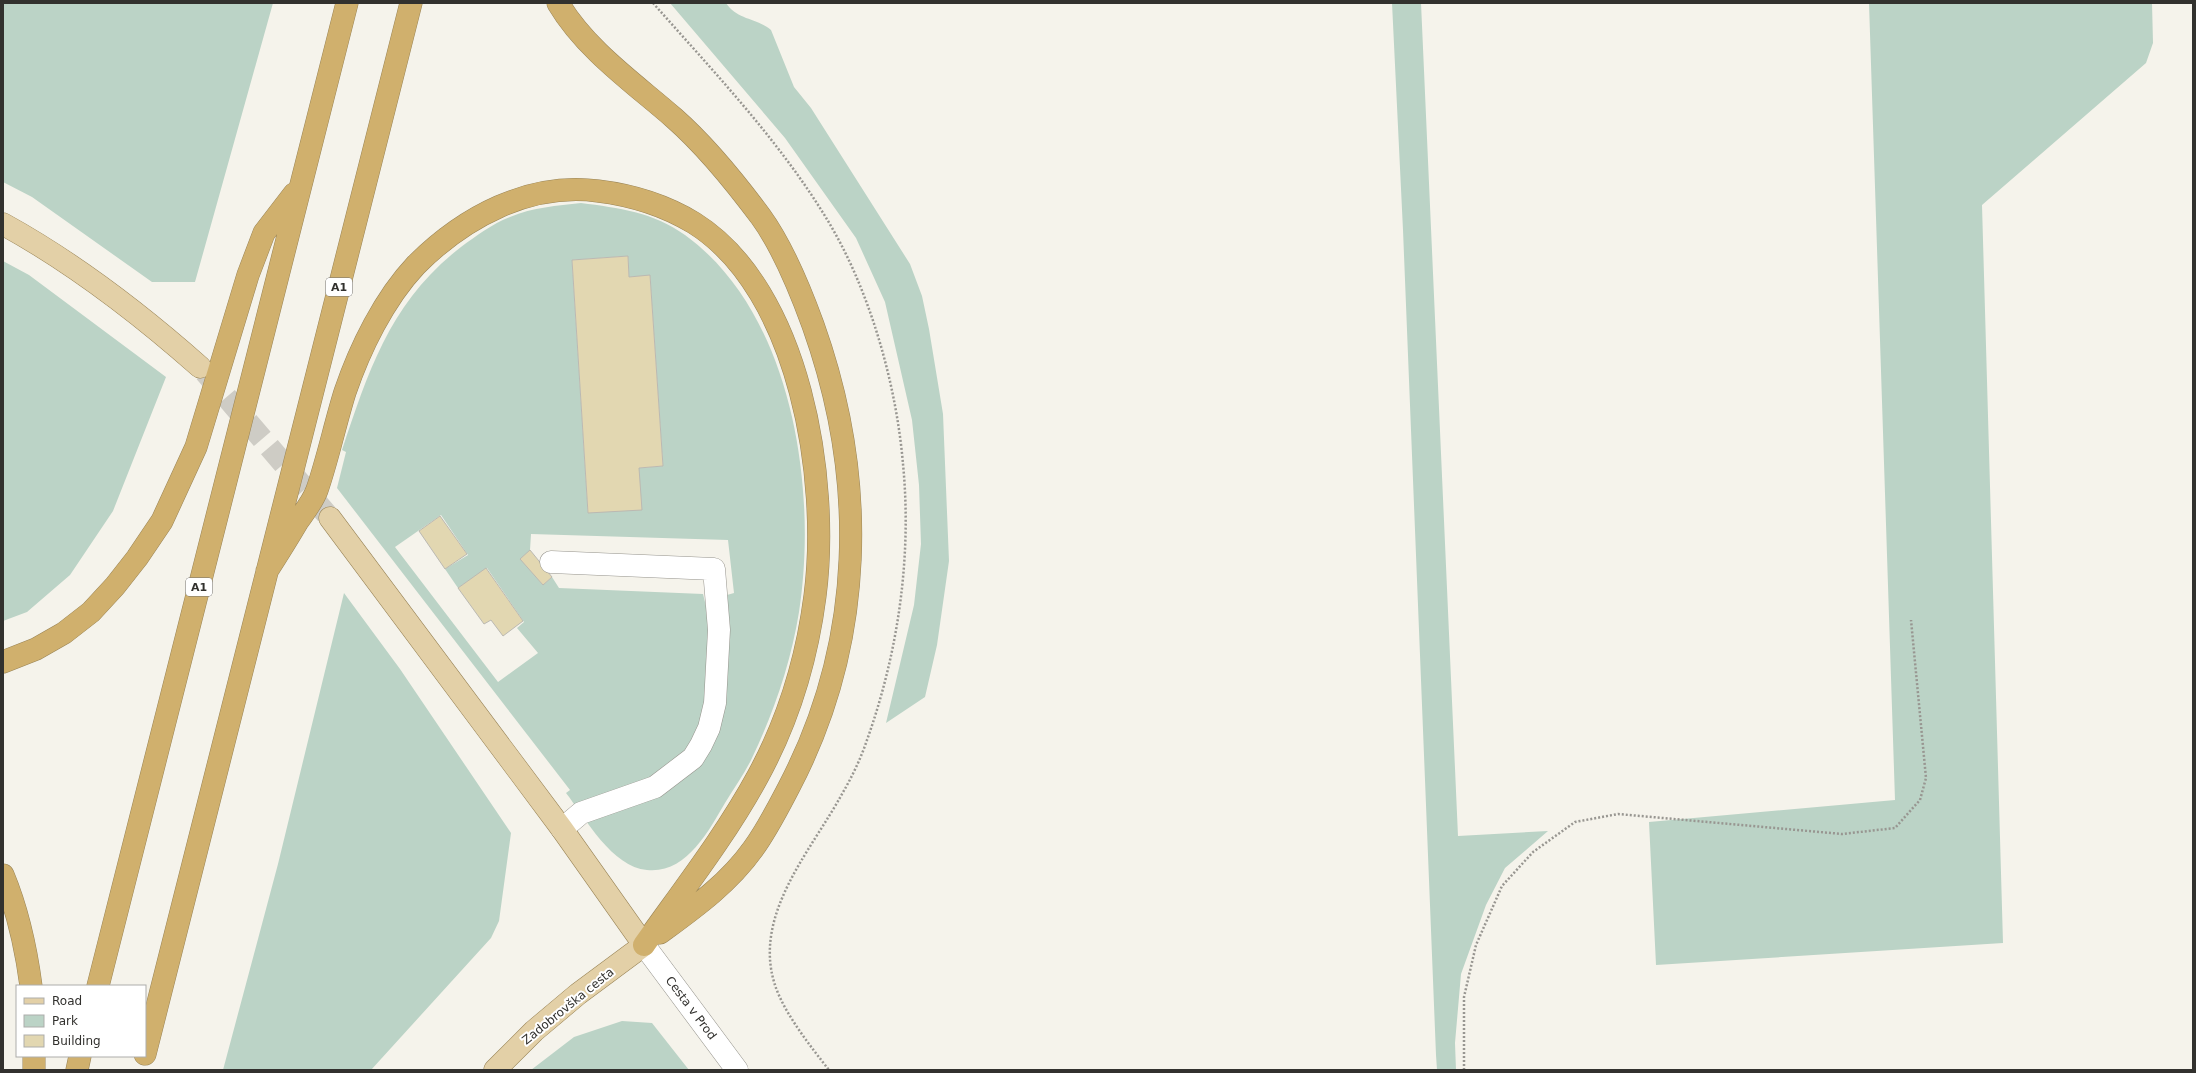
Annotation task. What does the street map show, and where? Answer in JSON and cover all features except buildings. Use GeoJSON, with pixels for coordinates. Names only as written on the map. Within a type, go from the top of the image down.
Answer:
{"type":"FeatureCollection","features":[{"type":"Feature","properties":{"kind":"highway","name":"A1"},"geometry":{"type":"LineString","coordinates":[[98,985],[347,3]]}},
{"type":"Feature","properties":{"kind":"highway","name":"A1"},"geometry":{"type":"LineString","coordinates":[[146,1051],[411,3]]}},
{"type":"Feature","properties":{"kind":"highway"},"geometry":{"type":"LineString","coordinates":[[558,3],[564,13],[604,58],[677,121],[723,168],[763,220],[805,302],[828,370],[844,437],[851,495],[851,558],[845,618],[829,687],[805,756],[774,815],[754,848],[745,859],[714,892],[644,945]]}},
{"type":"Feature","properties":{"kind":"highway"},"geometry":{"type":"LineString","coordinates":[[3,662],[36,649],[64,633],[91,612],[124,575],[162,522],[196,448],[248,275],[264,234],[300,187]]}},
{"type":"Feature","properties":{"kind":"highway"},"geometry":{"type":"LineString","coordinates":[[267,571],[316,494],[346,391],[358,358],[374,327],[393,295],[413,268],[457,230],[483,214],[512,200],[545,192],[582,188],[616,193],[648,202],[694,223],[716,240],[738,262],[755,286],[771,315],[794,370],[803,400],[813,453],[819,544],[817,580],[805,649],[783,723],[772,748],[758,776],[730,822],[644,945]]}},
{"type":"Feature","properties":{"kind":"highway"},"geometry":{"type":"LineString","coordinates":[[3,875],[18,918],[27,955],[31,985]]}},
{"type":"Feature","properties":{"kind":"highway"},"geometry":{"type":"LineString","coordinates":[[34,1057],[34,1070]]}},
{"type":"Feature","properties":{"kind":"highway"},"geometry":{"type":"LineString","coordinates":[[77,1070],[80,1057]]}},
{"type":"Feature","properties":{"kind":"highway","name":"A1"},"geometry":{"type":"LineString","coordinates":[[141,1070],[144,1057]]}},
{"type":"Feature","properties":{"kind":"main road"},"geometry":{"type":"LineString","coordinates":[[3,224],[67,262],[167,338],[200,367]]}},
{"type":"Feature","properties":{"kind":"main road"},"geometry":{"type":"LineString","coordinates":[[330,518],[562,829],[644,945]]}},
{"type":"Feature","properties":{"kind":"main road","name":"Zadobrovška cesta"},"geometry":{"type":"LineString","coordinates":[[495,1070],[534,1031],[578,994],[644,945]]}},
{"type":"Feature","properties":{"kind":"street"},"geometry":{"type":"LineString","coordinates":[[551,562],[714,569],[719,630],[715,703],[709,728],[693,758],[654,786],[581,813],[562,829]]}},
{"type":"Feature","properties":{"kind":"street","name":"Cesta v Prod"},"geometry":{"type":"LineString","coordinates":[[644,945],[737,1070]]}},
{"type":"Feature","properties":{"kind":"path"},"geometry":{"type":"LineString","coordinates":[[1464,1070],[1464,997],[1476,945],[1502,886],[1533,852],[1575,822],[1618,814],[1842,834],[1895,828],[1920,800],[1926,778],[1912,620]]}},
{"type":"Feature","properties":{"kind":"green space"},"geometry":{"type":"Polygon","coordinates":[[[3,3],[273,3],[195,282],[152,282],[32,197],[3,182],[3,3]]]}},
{"type":"Feature","properties":{"kind":"green space"},"geometry":{"type":"Polygon","coordinates":[[[670,3],[726,3],[731,9],[741,16],[760,23],[771,30],[794,87],[811,108],[910,264],[922,296],[943,414],[949,561],[937,645],[925,697],[886,723],[914,605],[921,544],[919,485],[912,420],[885,302],[856,238],[785,138],[670,3]]]}},
{"type":"Feature","properties":{"kind":"green space"},"geometry":{"type":"Polygon","coordinates":[[[1392,3],[1421,3],[1458,836],[1548,831],[1505,868],[1486,905],[1461,974],[1455,1043],[1456,1070],[1437,1070],[1436,1055],[1403,230],[1392,3]]]}},
{"type":"Feature","properties":{"kind":"green space"},"geometry":{"type":"Polygon","coordinates":[[[1869,3],[2152,3],[2153,43],[2146,63],[1982,205],[2003,943],[1656,965],[1649,822],[1895,800],[1869,3]]]}},
{"type":"Feature","properties":{"kind":"green space"},"geometry":{"type":"Polygon","coordinates":[[[581,203],[622,209],[661,221],[685,235],[722,269],[751,310],[774,356],[790,407],[800,460],[804,513],[804,564],[796,631],[781,686],[768,723],[749,764],[711,826],[694,849],[684,858],[673,865],[661,869],[647,870],[634,867],[611,851],[601,840],[566,793],[570,790],[337,488],[346,452],[342,450],[373,364],[385,338],[417,290],[437,268],[461,247],[484,230],[497,223],[527,211],[545,207],[581,203]],[[628,256],[572,260],[588,513],[639,468],[663,466],[650,276],[629,277],[628,256]],[[441,515],[395,547],[498,682],[538,653],[517,628],[524,622],[487,568],[458,588],[445,569],[468,555],[441,515]],[[531,534],[530,550],[521,559],[543,585],[552,577],[559,588],[703,594],[706,606],[723,605],[727,595],[734,593],[728,540],[531,534]]]}},
{"type":"Feature","properties":{"kind":"green space"},"geometry":{"type":"Polygon","coordinates":[[[3,261],[29,275],[166,377],[113,511],[70,575],[27,612],[3,621],[3,261]]]}},
{"type":"Feature","properties":{"kind":"green space"},"geometry":{"type":"Polygon","coordinates":[[[344,593],[400,669],[511,833],[499,921],[491,938],[371,1070],[223,1070],[278,864],[344,593]]]}},
{"type":"Feature","properties":{"kind":"green space"},"geometry":{"type":"Polygon","coordinates":[[[622,1021],[652,1023],[689,1070],[531,1070],[574,1037],[622,1021]]]}},
{"type":"Feature","properties":{"kind":"tunnel"},"geometry":{"type":"LineString","coordinates":[[205,372],[330,518]]}}]}
